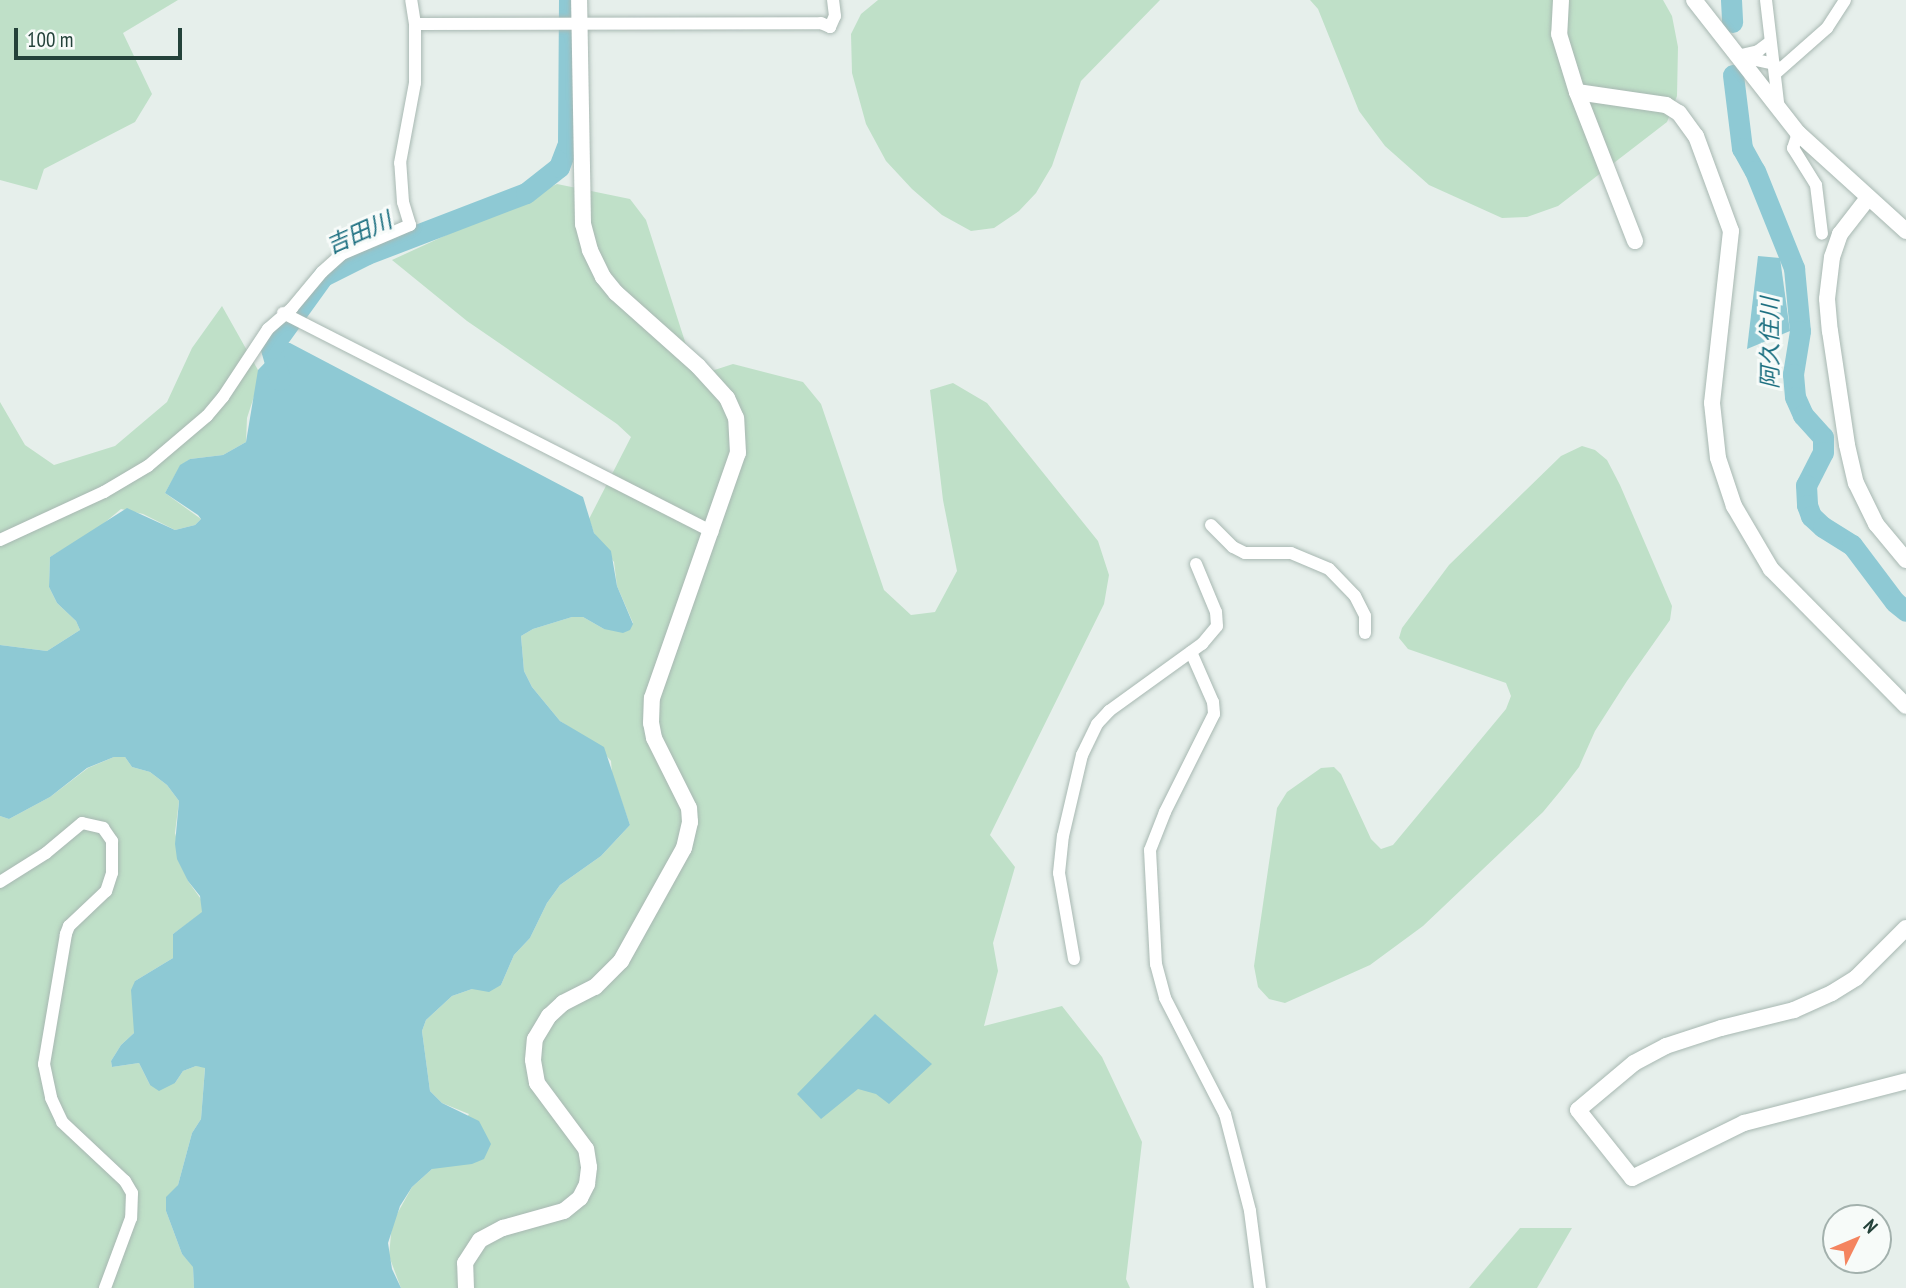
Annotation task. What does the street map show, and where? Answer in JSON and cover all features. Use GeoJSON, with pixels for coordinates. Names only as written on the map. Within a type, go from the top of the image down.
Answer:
{"type":"FeatureCollection","features":[{"type":"Feature","properties":{"kind":"street"},"geometry":{"type":"LineString","coordinates":[[0,540],[76,506],[148,466],[191,431],[223,397],[268,329],[283,313],[292,308],[321,272],[342,254],[410,225],[403,202],[400,163],[415,83],[415,24],[411,0]]}},
{"type":"Feature","properties":{"kind":"street"},"geometry":{"type":"LineString","coordinates":[[466,1288],[465,1263],[480,1240],[503,1228],[564,1211],[580,1198],[590,1175],[586,1150],[537,1083],[533,1060],[535,1039],[549,1016],[563,1003],[595,987],[621,961],[684,848],[688,834],[689,808],[654,738],[651,723],[652,698],[736,466],[739,442],[736,418],[718,387],[616,293],[596,265],[583,224],[579,0]]}},
{"type":"Feature","properties":{"kind":"street"},"geometry":{"type":"LineString","coordinates":[[415,24],[821,23],[830,27],[835,16],[833,0]]}},
{"type":"Feature","properties":{"kind":"street"},"geometry":{"type":"LineString","coordinates":[[1561,0],[1559,34],[1577,92],[1635,241]]}},
{"type":"Feature","properties":{"kind":"street"},"geometry":{"type":"LineString","coordinates":[[1694,0],[1798,133],[1906,231]]}},
{"type":"Feature","properties":{"kind":"street"},"geometry":{"type":"LineString","coordinates":[[1766,0],[1779,110]]}},
{"type":"Feature","properties":{"kind":"street"},"geometry":{"type":"LineString","coordinates":[[1775,69],[1827,27],[1845,0]]}},
{"type":"Feature","properties":{"kind":"street"},"geometry":{"type":"LineString","coordinates":[[1737,56],[1758,51],[1770,42]]}},
{"type":"Feature","properties":{"kind":"street"},"geometry":{"type":"LineString","coordinates":[[1737,56],[1775,69]]}},
{"type":"Feature","properties":{"kind":"street"},"geometry":{"type":"LineString","coordinates":[[1577,92],[1666,106],[1679,113],[1696,136],[1731,231],[1712,403],[1718,458],[1734,506],[1771,569],[1906,706]]}},
{"type":"Feature","properties":{"kind":"street"},"geometry":{"type":"LineString","coordinates":[[1798,133],[1793,148],[1816,185],[1822,234]]}},
{"type":"Feature","properties":{"kind":"street"},"geometry":{"type":"LineString","coordinates":[[1868,198],[1840,234],[1832,257],[1827,299],[1830,331],[1848,454],[1856,483],[1876,524],[1906,560]]}},
{"type":"Feature","properties":{"kind":"street"},"geometry":{"type":"LineString","coordinates":[[283,313],[712,533]]}},
{"type":"Feature","properties":{"kind":"street"},"geometry":{"type":"LineString","coordinates":[[1211,525],[1233,547],[1245,553],[1291,553],[1329,569],[1355,596],[1365,616],[1365,633]]}},
{"type":"Feature","properties":{"kind":"street"},"geometry":{"type":"LineString","coordinates":[[1074,959],[1059,873],[1063,836],[1082,755],[1097,724],[1110,711],[1191,652],[1217,626],[1216,611],[1196,564]]}},
{"type":"Feature","properties":{"kind":"street"},"geometry":{"type":"LineString","coordinates":[[1191,652],[1213,702],[1214,714],[1164,812],[1150,850],[1156,964],[1165,998],[1226,1114],[1250,1211],[1260,1288]]}},
{"type":"Feature","properties":{"kind":"street"},"geometry":{"type":"LineString","coordinates":[[0,882],[46,853],[82,823],[103,828],[112,841],[112,873],[106,891],[69,926],[66,934],[44,1064],[51,1098],[62,1122],[125,1181],[132,1193],[131,1218],[105,1288]]}},
{"type":"Feature","properties":{"kind":"street"},"geometry":{"type":"LineString","coordinates":[[1906,929],[1883,954],[1832,993],[1794,1010],[1666,1046],[1634,1063],[1578,1110],[1633,1178],[1744,1123],[1906,1081]]}},
{"type":"Feature","properties":{"kind":"green space"},"geometry":{"type":"Polygon","coordinates":[[[0,0],[178,0],[123,33],[152,94],[135,122],[44,169],[37,190],[0,180],[0,0]]]}},
{"type":"Feature","properties":{"kind":"green space"},"geometry":{"type":"Polygon","coordinates":[[[878,0],[1160,0],[1081,81],[1052,166],[1036,193],[1019,211],[994,228],[971,231],[942,215],[912,189],[886,161],[866,124],[852,73],[851,34],[861,14],[878,0]]]}},
{"type":"Feature","properties":{"kind":"green space"},"geometry":{"type":"Polygon","coordinates":[[[1310,0],[1663,0],[1672,16],[1678,47],[1677,96],[1667,122],[1558,206],[1527,217],[1502,218],[1429,185],[1385,146],[1359,111],[1318,9],[1310,0]]]}},
{"type":"Feature","properties":{"kind":"green space"},"geometry":{"type":"Polygon","coordinates":[[[557,184],[630,199],[646,220],[696,376],[733,364],[803,382],[821,404],[884,590],[911,615],[935,612],[957,571],[943,500],[930,390],[953,383],[987,403],[1098,541],[1109,575],[1104,604],[990,835],[1015,867],[993,943],[998,971],[984,1026],[1062,1006],[1102,1057],[1142,1142],[1126,1279],[1130,1288],[401,1288],[389,1256],[392,1223],[412,1187],[432,1169],[469,1114],[442,1103],[430,1091],[422,1031],[426,1020],[452,996],[472,989],[501,985],[514,955],[530,938],[547,903],[560,885],[601,856],[630,825],[612,774],[611,761],[597,745],[560,721],[532,687],[524,671],[521,636],[533,629],[572,617],[583,617],[604,629],[633,623],[617,586],[614,562],[594,533],[589,519],[631,437],[617,424],[467,321],[392,260],[557,184]]]}},
{"type":"Feature","properties":{"kind":"green space"},"geometry":{"type":"Polygon","coordinates":[[[222,306],[258,370],[258,384],[247,418],[246,442],[223,455],[190,459],[180,466],[165,493],[201,519],[195,525],[175,530],[143,514],[121,509],[97,529],[50,557],[49,587],[57,603],[76,621],[80,630],[47,651],[0,645],[0,402],[25,445],[54,465],[115,446],[167,402],[192,348],[222,306]]]}},
{"type":"Feature","properties":{"kind":"green space"},"geometry":{"type":"Polygon","coordinates":[[[1582,446],[1595,450],[1607,460],[1620,485],[1672,606],[1670,620],[1595,731],[1579,767],[1562,789],[1543,812],[1423,926],[1370,965],[1285,1003],[1269,999],[1258,987],[1254,966],[1277,808],[1287,792],[1321,768],[1334,767],[1341,774],[1371,839],[1381,849],[1393,845],[1506,709],[1511,696],[1506,683],[1408,649],[1399,638],[1402,628],[1449,565],[1561,456],[1582,446]]]}},
{"type":"Feature","properties":{"kind":"green space"},"geometry":{"type":"Polygon","coordinates":[[[114,757],[125,757],[132,767],[150,772],[167,785],[179,801],[175,833],[188,881],[203,902],[202,913],[173,934],[173,958],[135,981],[134,1033],[121,1045],[111,1061],[112,1067],[139,1063],[150,1085],[175,1083],[183,1071],[196,1066],[205,1067],[201,1119],[192,1133],[178,1185],[166,1211],[182,1254],[193,1266],[194,1288],[0,1288],[0,816],[9,819],[50,797],[88,768],[114,757]]]}},
{"type":"Feature","properties":{"kind":"green space"},"geometry":{"type":"Polygon","coordinates":[[[1520,1228],[1572,1228],[1537,1288],[1469,1288],[1520,1228]]]}},
{"type":"Feature","properties":{"kind":"water"},"geometry":{"type":"Polygon","coordinates":[[[1758,256],[1780,258],[1790,331],[1747,349],[1758,256]]]}},
{"type":"Feature","properties":{"kind":"water"},"geometry":{"type":"Polygon","coordinates":[[[284,343],[290,343],[583,497],[594,533],[611,551],[617,586],[633,624],[630,630],[623,633],[604,629],[583,617],[572,617],[533,629],[521,636],[524,671],[532,687],[560,721],[604,747],[630,825],[601,856],[560,885],[547,903],[530,938],[514,955],[501,985],[489,992],[472,989],[452,996],[426,1020],[422,1031],[430,1091],[442,1103],[479,1121],[491,1144],[484,1159],[472,1164],[432,1169],[412,1187],[400,1206],[388,1243],[392,1269],[401,1288],[194,1288],[193,1267],[182,1254],[166,1211],[166,1197],[178,1185],[192,1133],[201,1119],[205,1068],[196,1066],[183,1071],[175,1083],[159,1091],[150,1085],[139,1063],[112,1067],[111,1061],[121,1045],[134,1033],[131,990],[135,981],[173,958],[173,934],[202,912],[200,896],[188,881],[177,859],[175,844],[179,801],[167,785],[150,772],[132,767],[125,757],[114,757],[87,768],[50,797],[9,819],[0,816],[0,645],[47,651],[80,630],[76,621],[57,603],[49,587],[50,557],[127,508],[175,530],[195,525],[201,519],[198,515],[165,493],[180,465],[190,459],[223,455],[246,442],[258,370],[284,343]]]}},
{"type":"Feature","properties":{"kind":"water"},"geometry":{"type":"Polygon","coordinates":[[[875,1014],[932,1064],[889,1104],[876,1094],[858,1089],[821,1119],[797,1094],[875,1014]]]}},
{"type":"Feature","properties":{"kind":"waterway","name":"吉田川"},"geometry":{"type":"LineString","coordinates":[[280,380],[271,348],[323,276],[367,254],[526,193],[559,167],[568,143],[569,0]]}},
{"type":"Feature","properties":{"kind":"waterway","name":"阿久住川"},"geometry":{"type":"LineString","coordinates":[[1731,0],[1732,22]]}},
{"type":"Feature","properties":{"kind":"waterway","name":"阿久住川"},"geometry":{"type":"LineString","coordinates":[[1733,75],[1742,148],[1755,171],[1794,268],[1800,331],[1793,374],[1795,397],[1803,415],[1823,437],[1823,452],[1806,485],[1807,505],[1811,516],[1823,527],[1852,545],[1895,602],[1906,611]]}}]}
